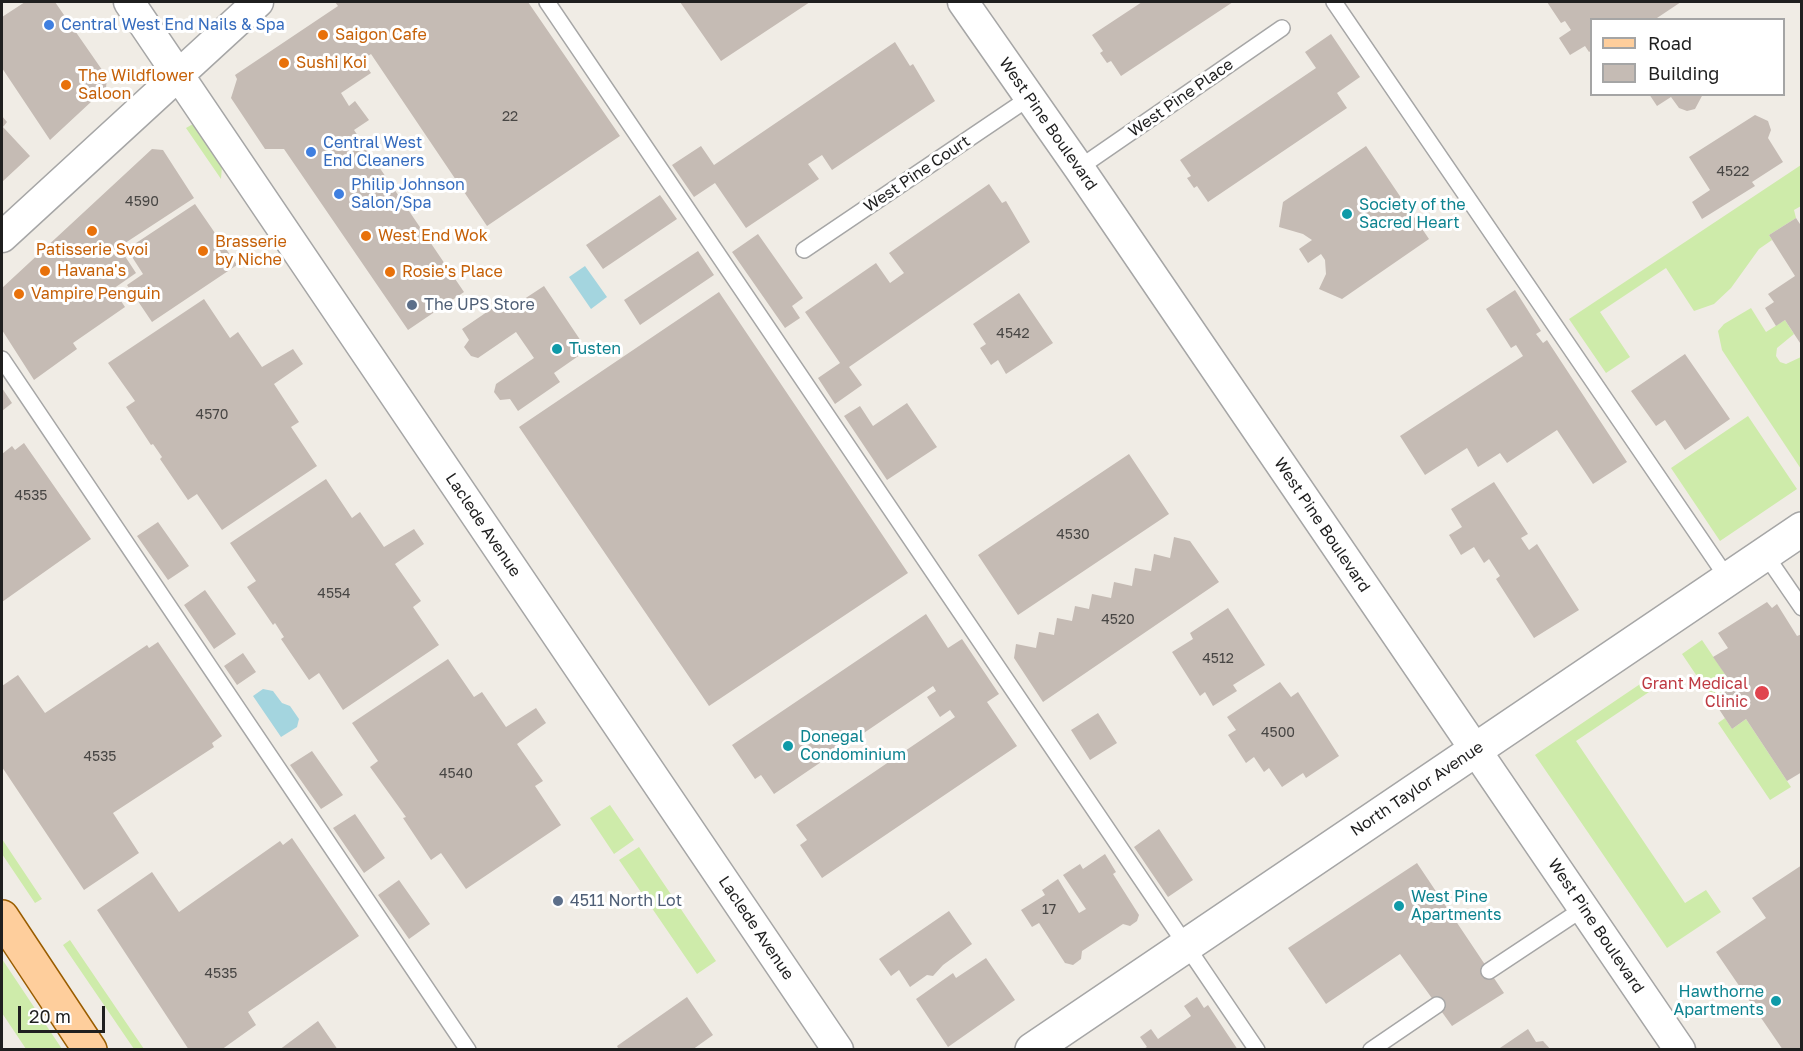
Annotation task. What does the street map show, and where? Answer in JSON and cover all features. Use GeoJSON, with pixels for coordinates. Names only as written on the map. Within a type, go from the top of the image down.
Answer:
{"type":"FeatureCollection","features":[{"type":"Feature","properties":{"kind":"main road"},"geometry":{"type":"LineString","coordinates":[[2,917],[90,1050]]}},
{"type":"Feature","properties":{"kind":"street","name":"Laclede Avenue"},"geometry":{"type":"LineString","coordinates":[[129,2],[838,1050]]}},
{"type":"Feature","properties":{"kind":"street"},"geometry":{"type":"LineString","coordinates":[[2,237],[258,2]]}},
{"type":"Feature","properties":{"kind":"street","name":"West Pine Boulevard"},"geometry":{"type":"LineString","coordinates":[[963,2],[1079,168],[1680,1050]]}},
{"type":"Feature","properties":{"kind":"street","name":"North Taylor Avenue"},"geometry":{"type":"LineString","coordinates":[[1032,1050],[1802,529]]}},
{"type":"Feature","properties":{"kind":"lane"},"geometry":{"type":"LineString","coordinates":[[547,2],[1257,1050]]}},
{"type":"Feature","properties":{"kind":"lane"},"geometry":{"type":"LineString","coordinates":[[1334,2],[1728,579]]}},
{"type":"Feature","properties":{"kind":"lane","name":"West Pine Place"},"geometry":{"type":"LineString","coordinates":[[1079,168],[1282,28]]}},
{"type":"Feature","properties":{"kind":"lane","name":"West Pine Court"},"geometry":{"type":"LineString","coordinates":[[804,250],[1029,98]]}},
{"type":"Feature","properties":{"kind":"lane"},"geometry":{"type":"LineString","coordinates":[[2,359],[468,1050]]}},
{"type":"Feature","properties":{"kind":"lane"},"geometry":{"type":"LineString","coordinates":[[1765,554],[1802,608]]}},
{"type":"Feature","properties":{"kind":"lane"},"geometry":{"type":"LineString","coordinates":[[1490,971],[1584,908]]}},
{"type":"Feature","properties":{"kind":"lane"},"geometry":{"type":"LineString","coordinates":[[1371,1050],[1437,1005]]}},
{"type":"Feature","properties":{"kind":"green space"},"geometry":{"type":"Polygon","coordinates":[[[193,124],[222,166],[221,179],[186,128],[193,124]]]}},
{"type":"Feature","properties":{"kind":"green space"},"geometry":{"type":"Polygon","coordinates":[[[1801,165],[1801,206],[1794,210],[1796,218],[1769,235],[1772,240],[1759,249],[1731,288],[1714,304],[1694,311],[1666,268],[1600,312],[1630,357],[1606,373],[1569,319],[1801,165]]]}},
{"type":"Feature","properties":{"kind":"green space"},"geometry":{"type":"Polygon","coordinates":[[[1751,308],[1766,332],[1785,320],[1794,334],[1777,348],[1776,356],[1780,362],[1786,364],[1801,357],[1801,469],[1722,350],[1718,331],[1724,324],[1751,308]]]}},
{"type":"Feature","properties":{"kind":"green space"},"geometry":{"type":"Polygon","coordinates":[[[1748,416],[1797,489],[1720,541],[1671,468],[1748,416]]]}},
{"type":"Feature","properties":{"kind":"green space"},"geometry":{"type":"Polygon","coordinates":[[[1702,640],[1733,686],[1713,700],[1682,654],[1702,640]]]}},
{"type":"Feature","properties":{"kind":"green space"},"geometry":{"type":"Polygon","coordinates":[[[1652,676],[1655,688],[1576,741],[1685,903],[1706,890],[1721,912],[1667,948],[1535,755],[1652,676]]]}},
{"type":"Feature","properties":{"kind":"green space"},"geometry":{"type":"Polygon","coordinates":[[[1725,718],[1732,729],[1746,719],[1791,787],[1770,800],[1718,723],[1725,718]]]}},
{"type":"Feature","properties":{"kind":"green space"},"geometry":{"type":"Polygon","coordinates":[[[610,805],[634,840],[614,854],[590,818],[610,805]]]}},
{"type":"Feature","properties":{"kind":"green space"},"geometry":{"type":"Polygon","coordinates":[[[2,839],[42,899],[35,903],[2,854],[2,839]]]}},
{"type":"Feature","properties":{"kind":"green space"},"geometry":{"type":"Polygon","coordinates":[[[639,847],[716,961],[697,974],[619,860],[639,847]]]}},
{"type":"Feature","properties":{"kind":"green space"},"geometry":{"type":"Polygon","coordinates":[[[70,940],[144,1049],[134,1049],[63,945],[70,940]]]}},
{"type":"Feature","properties":{"kind":"green space"},"geometry":{"type":"Polygon","coordinates":[[[2,959],[62,1049],[26,1049],[2,1013],[2,959]]]}},
{"type":"Feature","properties":{"kind":"water"},"geometry":{"type":"Polygon","coordinates":[[[585,266],[607,297],[591,309],[569,277],[585,266]]]}},
{"type":"Feature","properties":{"kind":"water"},"geometry":{"type":"Polygon","coordinates":[[[263,689],[273,691],[282,703],[290,706],[299,719],[297,727],[281,737],[253,696],[263,689]]]}},
{"type":"Feature","properties":{"kind":"building"},"geometry":{"type":"Polygon","coordinates":[[[25,2],[55,2],[107,77],[106,88],[50,140],[2,68],[2,17],[25,2]]]}},
{"type":"Feature","properties":{"kind":"building"},"geometry":{"type":"Polygon","coordinates":[[[335,2],[528,2],[620,136],[487,226],[371,54],[362,60],[371,73],[341,93],[349,106],[355,101],[369,120],[354,130],[464,292],[408,330],[284,149],[265,149],[231,98],[237,79],[235,75],[338,6],[335,2]]]}},
{"type":"Feature","properties":{"kind":"building"},"geometry":{"type":"Polygon","coordinates":[[[680,2],[810,2],[721,61],[680,2]]]}},
{"type":"Feature","properties":{"kind":"building"},"geometry":{"type":"Polygon","coordinates":[[[1142,2],[1233,2],[1121,76],[1111,61],[1107,63],[1100,53],[1103,51],[1092,35],[1142,2]]]}},
{"type":"Feature","properties":{"kind":"building"},"geometry":{"type":"Polygon","coordinates":[[[1547,2],[1681,2],[1657,18],[1590,18],[1589,52],[1585,46],[1570,55],[1559,38],[1571,30],[1565,21],[1561,23],[1547,2]]]}},
{"type":"Feature","properties":{"kind":"building"},"geometry":{"type":"Polygon","coordinates":[[[1331,34],[1360,77],[1337,93],[1347,108],[1208,202],[1197,186],[1194,188],[1187,178],[1191,176],[1180,160],[1316,68],[1305,52],[1331,34]]]}},
{"type":"Feature","properties":{"kind":"building"},"geometry":{"type":"Polygon","coordinates":[[[895,42],[910,66],[913,64],[935,101],[832,170],[822,155],[808,164],[819,179],[746,228],[715,183],[694,197],[672,165],[701,146],[714,165],[895,42]]]}},
{"type":"Feature","properties":{"kind":"building"},"geometry":{"type":"Polygon","coordinates":[[[1650,96],[1702,96],[1695,109],[1687,111],[1679,108],[1671,97],[1657,106],[1650,96]]]}},
{"type":"Feature","properties":{"kind":"building"},"geometry":{"type":"Polygon","coordinates":[[[1755,115],[1768,121],[1771,130],[1768,138],[1783,162],[1752,182],[1755,186],[1702,219],[1692,202],[1710,190],[1689,157],[1755,115]]]}},
{"type":"Feature","properties":{"kind":"building"},"geometry":{"type":"Polygon","coordinates":[[[2,116],[7,122],[3,127],[30,156],[2,182],[2,116]]]}},
{"type":"Feature","properties":{"kind":"building","name":"Society of the Sacred Heart"},"geometry":{"type":"Polygon","coordinates":[[[1366,146],[1429,239],[1342,299],[1319,289],[1326,274],[1325,260],[1321,254],[1308,263],[1299,249],[1312,240],[1303,234],[1279,227],[1283,202],[1366,146]]]}},
{"type":"Feature","properties":{"kind":"building"},"geometry":{"type":"Polygon","coordinates":[[[152,149],[163,150],[194,198],[119,247],[136,273],[113,289],[125,307],[73,343],[77,349],[34,380],[2,330],[2,288],[152,149]]]}},
{"type":"Feature","properties":{"kind":"building"},"geometry":{"type":"Polygon","coordinates":[[[989,184],[1002,203],[1006,201],[1030,242],[849,367],[862,385],[835,404],[818,378],[840,363],[805,312],[876,263],[890,283],[904,273],[889,253],[989,184]]]}},
{"type":"Feature","properties":{"kind":"building"},"geometry":{"type":"Polygon","coordinates":[[[660,195],[677,219],[603,269],[586,245],[660,195]]]}},
{"type":"Feature","properties":{"kind":"building"},"geometry":{"type":"Polygon","coordinates":[[[195,204],[237,265],[152,322],[127,285],[143,274],[127,249],[195,204]]]}},
{"type":"Feature","properties":{"kind":"building"},"geometry":{"type":"Polygon","coordinates":[[[1796,218],[1802,227],[1802,346],[1785,320],[1776,326],[1765,308],[1774,302],[1768,294],[1795,276],[1769,235],[1796,218]]]}},
{"type":"Feature","properties":{"kind":"building"},"geometry":{"type":"Polygon","coordinates":[[[758,234],[803,298],[792,306],[800,318],[785,328],[732,252],[758,234]]]}},
{"type":"Feature","properties":{"kind":"building"},"geometry":{"type":"Polygon","coordinates":[[[698,251],[714,275],[640,325],[624,300],[698,251]]]}},
{"type":"Feature","properties":{"kind":"building","name":"Tusten"},"geometry":{"type":"Polygon","coordinates":[[[544,286],[587,350],[554,373],[560,382],[518,411],[510,399],[500,400],[494,392],[496,384],[534,358],[516,332],[478,358],[471,356],[464,347],[469,340],[462,329],[503,301],[509,309],[544,286]]]}},
{"type":"Feature","properties":{"kind":"building"},"geometry":{"type":"Polygon","coordinates":[[[1515,290],[1541,331],[1536,334],[1543,343],[1547,340],[1627,462],[1593,484],[1557,430],[1507,463],[1500,453],[1478,467],[1467,448],[1425,475],[1400,436],[1523,356],[1516,345],[1511,348],[1486,309],[1515,290]]]}},
{"type":"Feature","properties":{"kind":"building"},"geometry":{"type":"Polygon","coordinates":[[[719,292],[908,573],[709,706],[519,427],[719,292]]]}},
{"type":"Feature","properties":{"kind":"building"},"geometry":{"type":"Polygon","coordinates":[[[1019,293],[1053,343],[1006,374],[998,360],[991,365],[980,348],[986,344],[973,324],[1019,293]]]}},
{"type":"Feature","properties":{"kind":"building"},"geometry":{"type":"Polygon","coordinates":[[[204,299],[230,338],[238,332],[262,367],[293,349],[303,364],[274,384],[299,422],[291,427],[317,466],[222,530],[197,494],[188,500],[160,459],[162,457],[153,444],[151,445],[126,407],[135,401],[108,363],[204,299]]]}},
{"type":"Feature","properties":{"kind":"building"},"geometry":{"type":"Polygon","coordinates":[[[1685,354],[1730,419],[1685,450],[1665,420],[1656,426],[1631,391],[1685,354]]]}},
{"type":"Feature","properties":{"kind":"building"},"geometry":{"type":"Polygon","coordinates":[[[2,388],[12,403],[2,411],[2,388]]]}},
{"type":"Feature","properties":{"kind":"building"},"geometry":{"type":"Polygon","coordinates":[[[907,403],[937,447],[887,480],[844,416],[860,406],[873,426],[907,403]]]}},
{"type":"Feature","properties":{"kind":"building"},"geometry":{"type":"Polygon","coordinates":[[[24,443],[91,539],[2,602],[2,454],[12,446],[15,450],[24,443]]]}},
{"type":"Feature","properties":{"kind":"building"},"geometry":{"type":"Polygon","coordinates":[[[1129,454],[1169,514],[1018,615],[978,555],[1129,454]]]}},
{"type":"Feature","properties":{"kind":"building"},"geometry":{"type":"Polygon","coordinates":[[[326,479],[352,518],[360,512],[384,547],[414,529],[424,544],[395,564],[421,601],[413,607],[439,645],[343,710],[319,673],[309,680],[281,639],[284,637],[275,623],[273,625],[247,587],[256,581],[230,543],[326,479]]]}},
{"type":"Feature","properties":{"kind":"building"},"geometry":{"type":"Polygon","coordinates":[[[1494,482],[1528,534],[1521,538],[1529,550],[1537,544],[1579,610],[1534,638],[1496,579],[1500,576],[1489,559],[1484,563],[1474,547],[1461,555],[1449,535],[1462,527],[1451,509],[1494,482]]]}},
{"type":"Feature","properties":{"kind":"building"},"geometry":{"type":"Polygon","coordinates":[[[158,522],[189,566],[168,580],[137,536],[158,522]]]}},
{"type":"Feature","properties":{"kind":"building"},"geometry":{"type":"Polygon","coordinates":[[[1174,537],[1190,541],[1219,582],[1043,702],[1014,658],[1016,644],[1036,648],[1039,632],[1054,635],[1057,618],[1072,621],[1075,606],[1089,609],[1092,594],[1111,598],[1114,582],[1132,586],[1135,568],[1151,571],[1154,554],[1170,558],[1174,537]]]}},
{"type":"Feature","properties":{"kind":"building"},"geometry":{"type":"Polygon","coordinates":[[[205,590],[236,634],[214,649],[184,605],[205,590]]]}},
{"type":"Feature","properties":{"kind":"building","name":"Grant Medical Clinic"},"geometry":{"type":"Polygon","coordinates":[[[1767,602],[1772,608],[1777,604],[1797,636],[1802,634],[1802,772],[1787,781],[1746,719],[1732,729],[1713,700],[1733,686],[1713,657],[1728,648],[1718,633],[1767,602]]]}},
{"type":"Feature","properties":{"kind":"building"},"geometry":{"type":"Polygon","coordinates":[[[1228,608],[1265,665],[1233,685],[1237,691],[1213,706],[1205,692],[1200,696],[1172,652],[1193,639],[1190,633],[1228,608]]]}},
{"type":"Feature","properties":{"kind":"building","name":"Donegal Condominium"},"geometry":{"type":"Polygon","coordinates":[[[926,614],[948,648],[962,639],[999,694],[987,702],[1017,746],[822,878],[800,845],[807,840],[796,825],[955,717],[950,710],[940,717],[927,697],[936,691],[933,686],[774,794],[761,775],[755,779],[732,745],[926,614]]]}},
{"type":"Feature","properties":{"kind":"building"},"geometry":{"type":"Polygon","coordinates":[[[158,642],[222,736],[212,743],[214,747],[113,813],[139,853],[84,890],[2,767],[2,686],[18,675],[45,713],[147,645],[149,648],[158,642]]]}},
{"type":"Feature","properties":{"kind":"building"},"geometry":{"type":"Polygon","coordinates":[[[243,653],[256,672],[237,685],[224,666],[243,653]]]}},
{"type":"Feature","properties":{"kind":"building"},"geometry":{"type":"Polygon","coordinates":[[[448,659],[474,697],[482,692],[506,727],[536,708],[546,723],[517,744],[543,781],[535,786],[561,825],[466,889],[441,853],[431,860],[403,818],[406,817],[370,767],[378,761],[352,723],[448,659]]]}},
{"type":"Feature","properties":{"kind":"building"},"geometry":{"type":"Polygon","coordinates":[[[1280,682],[1291,697],[1298,692],[1339,756],[1306,778],[1303,773],[1282,787],[1269,768],[1264,772],[1254,757],[1246,763],[1228,735],[1236,730],[1227,717],[1280,682]]]}},
{"type":"Feature","properties":{"kind":"building"},"geometry":{"type":"Polygon","coordinates":[[[1098,713],[1117,743],[1090,760],[1071,730],[1098,713]]]}},
{"type":"Feature","properties":{"kind":"building"},"geometry":{"type":"Polygon","coordinates":[[[312,751],[343,795],[321,809],[290,765],[312,751]]]}},
{"type":"Feature","properties":{"kind":"building"},"geometry":{"type":"Polygon","coordinates":[[[355,814],[385,858],[364,873],[333,828],[355,814]]]}},
{"type":"Feature","properties":{"kind":"building"},"geometry":{"type":"Polygon","coordinates":[[[1159,829],[1193,880],[1168,897],[1134,847],[1159,829]]]}},
{"type":"Feature","properties":{"kind":"building"},"geometry":{"type":"Polygon","coordinates":[[[292,838],[359,936],[248,1012],[256,1025],[221,1050],[189,1050],[97,910],[152,872],[179,912],[280,841],[283,845],[292,838]]]}},
{"type":"Feature","properties":{"kind":"building"},"geometry":{"type":"Polygon","coordinates":[[[1105,854],[1116,872],[1113,874],[1139,915],[1137,921],[1130,926],[1123,924],[1082,951],[1081,959],[1073,965],[1065,963],[1039,923],[1032,927],[1021,910],[1045,895],[1042,890],[1058,879],[1079,913],[1086,909],[1063,875],[1080,864],[1083,869],[1105,854]]]}},
{"type":"Feature","properties":{"kind":"building","name":"West Pine Apartments"},"geometry":{"type":"Polygon","coordinates":[[[1417,863],[1504,993],[1452,1026],[1400,954],[1326,1004],[1288,948],[1417,863]]]}},
{"type":"Feature","properties":{"kind":"building","name":"Hawthorne Apartments"},"geometry":{"type":"Polygon","coordinates":[[[1802,865],[1802,1050],[1783,1050],[1716,952],[1766,918],[1752,898],[1802,865]]]}},
{"type":"Feature","properties":{"kind":"building"},"geometry":{"type":"Polygon","coordinates":[[[399,880],[430,924],[409,939],[378,895],[399,880]]]}},
{"type":"Feature","properties":{"kind":"building"},"geometry":{"type":"Polygon","coordinates":[[[949,911],[972,944],[943,965],[933,976],[927,975],[910,987],[899,970],[891,976],[879,959],[949,911]]]}},
{"type":"Feature","properties":{"kind":"building"},"geometry":{"type":"Polygon","coordinates":[[[986,958],[1015,1000],[948,1047],[916,999],[953,973],[956,978],[986,958]]]}},
{"type":"Feature","properties":{"kind":"building"},"geometry":{"type":"Polygon","coordinates":[[[687,997],[713,1035],[692,1050],[619,1050],[617,1046],[687,997]]]}},
{"type":"Feature","properties":{"kind":"building"},"geometry":{"type":"Polygon","coordinates":[[[1197,997],[1204,1008],[1208,1005],[1238,1050],[1142,1050],[1147,1047],[1140,1037],[1151,1029],[1158,1039],[1191,1016],[1184,1006],[1197,997]]]}},
{"type":"Feature","properties":{"kind":"building"},"geometry":{"type":"Polygon","coordinates":[[[318,1021],[338,1050],[279,1050],[318,1021]]]}},
{"type":"Feature","properties":{"kind":"building"},"geometry":{"type":"Polygon","coordinates":[[[1528,1029],[1536,1042],[1543,1041],[1551,1050],[1497,1050],[1528,1029]]]}},
{"type":"Feature","properties":{"kind":"place","name":"Central West End Nails & Spa"},"geometry":{"type":"Point","coordinates":[49,25]}},
{"type":"Feature","properties":{"kind":"place","name":"Saigon Cafe"},"geometry":{"type":"Point","coordinates":[323,35]}},
{"type":"Feature","properties":{"kind":"place","name":"Sushi Koi"},"geometry":{"type":"Point","coordinates":[284,63]}},
{"type":"Feature","properties":{"kind":"place","name":"The Wildflower Saloon"},"geometry":{"type":"Point","coordinates":[66,85]}},
{"type":"Feature","properties":{"kind":"place","name":"Central West End Cleaners"},"geometry":{"type":"Point","coordinates":[311,152]}},
{"type":"Feature","properties":{"kind":"place","name":"Philip Johnson Salon/Spa"},"geometry":{"type":"Point","coordinates":[339,194]}},
{"type":"Feature","properties":{"kind":"place","name":"Society of the Sacred Heart"},"geometry":{"type":"Point","coordinates":[1347,214]}},
{"type":"Feature","properties":{"kind":"place","name":"Patisserie Svoi"},"geometry":{"type":"Point","coordinates":[92,231]}},
{"type":"Feature","properties":{"kind":"place","name":"West End Wok"},"geometry":{"type":"Point","coordinates":[366,236]}},
{"type":"Feature","properties":{"kind":"place","name":"Brasserie by Niche"},"geometry":{"type":"Point","coordinates":[203,251]}},
{"type":"Feature","properties":{"kind":"place","name":"Havana's"},"geometry":{"type":"Point","coordinates":[45,271]}},
{"type":"Feature","properties":{"kind":"place","name":"Rosie's Place"},"geometry":{"type":"Point","coordinates":[390,272]}},
{"type":"Feature","properties":{"kind":"place","name":"Vampire Penguin"},"geometry":{"type":"Point","coordinates":[19,294]}},
{"type":"Feature","properties":{"kind":"place","name":"The UPS Store"},"geometry":{"type":"Point","coordinates":[412,305]}},
{"type":"Feature","properties":{"kind":"place","name":"Tusten"},"geometry":{"type":"Point","coordinates":[557,349]}},
{"type":"Feature","properties":{"kind":"place","name":"Grant Medical Clinic"},"geometry":{"type":"Point","coordinates":[1762,693]}},
{"type":"Feature","properties":{"kind":"place","name":"Donegal Condominium"},"geometry":{"type":"Point","coordinates":[788,746]}},
{"type":"Feature","properties":{"kind":"place","name":"4511 North Lot"},"geometry":{"type":"Point","coordinates":[558,901]}},
{"type":"Feature","properties":{"kind":"place","name":"West Pine Apartments"},"geometry":{"type":"Point","coordinates":[1399,906]}},
{"type":"Feature","properties":{"kind":"place","name":"Hawthorne Apartments"},"geometry":{"type":"Point","coordinates":[1776,1001]}}]}
